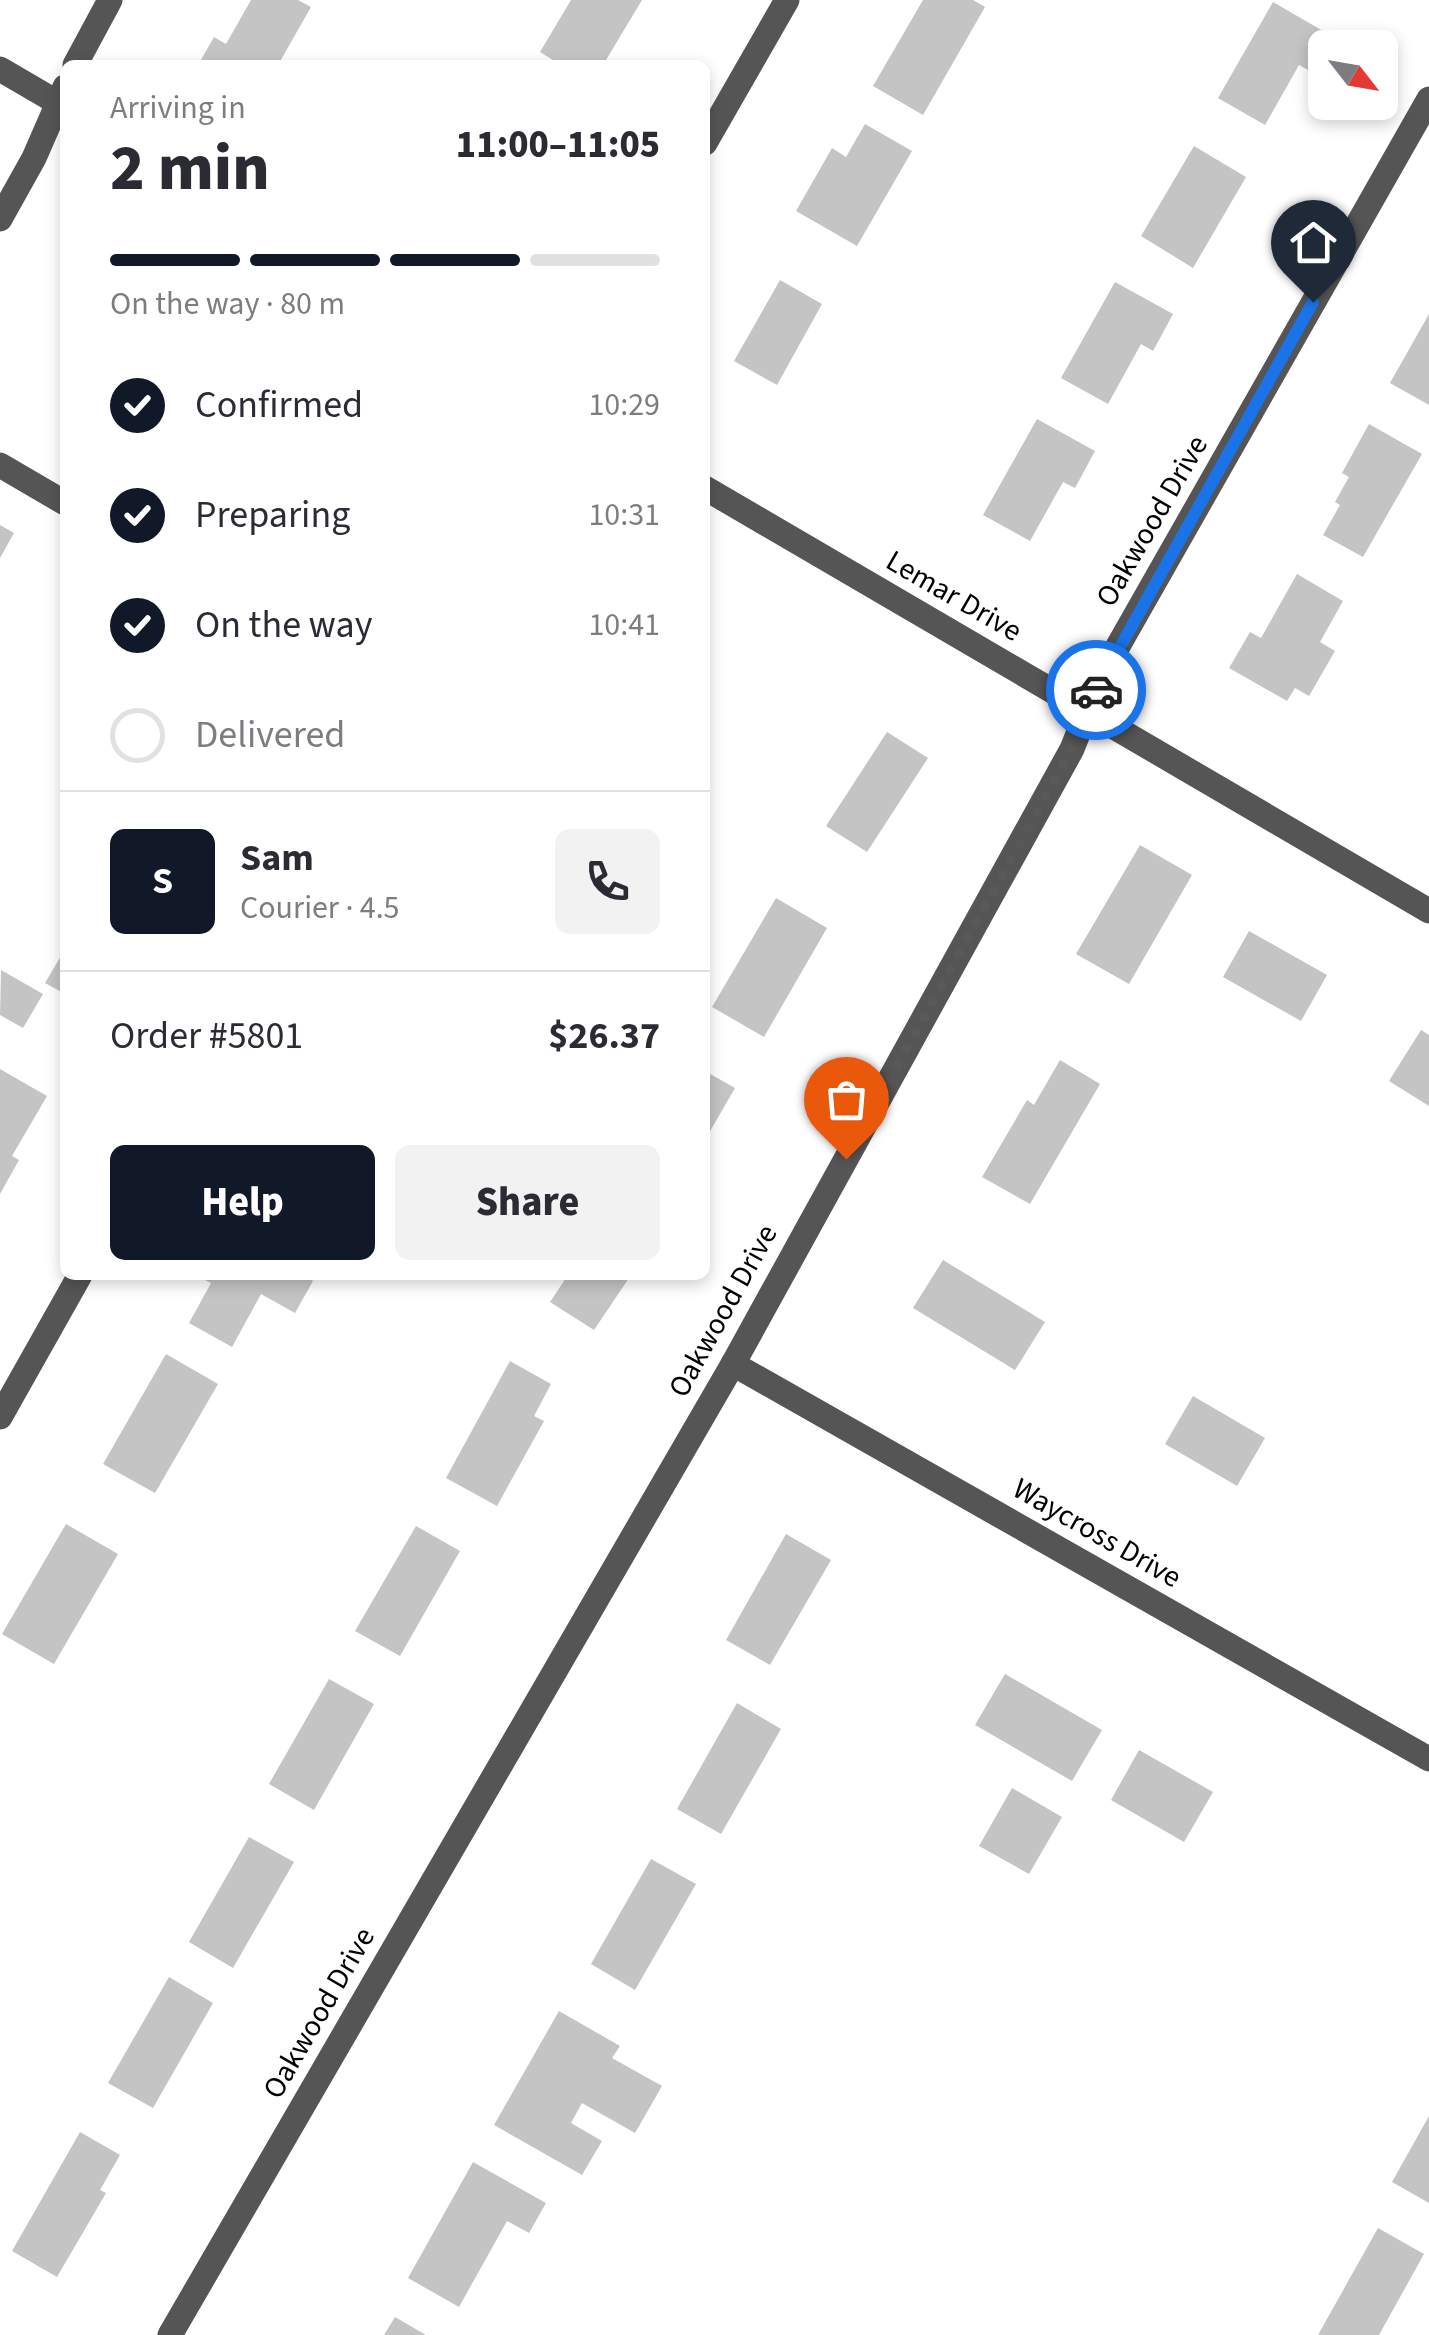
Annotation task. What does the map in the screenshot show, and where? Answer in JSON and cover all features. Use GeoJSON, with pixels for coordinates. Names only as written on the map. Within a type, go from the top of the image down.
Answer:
{"type":"FeatureCollection","features":[{"type":"Feature","properties":{"kind":"street"},"geometry":{"type":"LineString","coordinates":[[78,60],[110,0]]}},
{"type":"Feature","properties":{"kind":"street"},"geometry":{"type":"LineString","coordinates":[[710,134],[787,0]]}},
{"type":"Feature","properties":{"kind":"street"},"geometry":{"type":"LineString","coordinates":[[0,69],[60,98]]}},
{"type":"Feature","properties":{"kind":"street","name":"Oakwood Drive"},"geometry":{"type":"LineString","coordinates":[[170,2335],[732,1364],[1072,749],[1101,676],[1429,98]]}},
{"type":"Feature","properties":{"kind":"street"},"geometry":{"type":"LineString","coordinates":[[0,218],[60,105]]}},
{"type":"Feature","properties":{"kind":"street"},"geometry":{"type":"LineString","coordinates":[[0,464],[60,500]]}},
{"type":"Feature","properties":{"kind":"street","name":"Lemar Drive"},"geometry":{"type":"LineString","coordinates":[[710,491],[1429,911]]}},
{"type":"Feature","properties":{"kind":"street"},"geometry":{"type":"LineString","coordinates":[[0,1417],[77,1280]]}},
{"type":"Feature","properties":{"kind":"street","name":"Waycross Drive"},"geometry":{"type":"LineString","coordinates":[[732,1364],[1429,1759]]}},
{"type":"Feature","properties":{"kind":"building"},"geometry":{"type":"Polygon","coordinates":[[[251,0],[298,0],[311,7],[281,60],[201,60],[214,37],[226,44],[251,0]]]}},
{"type":"Feature","properties":{"kind":"building"},"geometry":{"type":"Polygon","coordinates":[[[571,0],[642,0],[606,60],[553,60],[540,52],[571,0]]]}},
{"type":"Feature","properties":{"kind":"building"},"geometry":{"type":"Polygon","coordinates":[[[923,0],[973,0],[985,7],[923,115],[873,86],[923,0]]]}},
{"type":"Feature","properties":{"kind":"building"},"geometry":{"type":"Polygon","coordinates":[[[1273,2],[1321,30],[1308,30],[1308,70],[1299,65],[1265,125],[1218,98],[1273,2]]]}},
{"type":"Feature","properties":{"kind":"building"},"geometry":{"type":"Polygon","coordinates":[[[865,124],[912,151],[857,246],[796,211],[832,148],[846,157],[865,124]]]}},
{"type":"Feature","properties":{"kind":"building"},"geometry":{"type":"Polygon","coordinates":[[[1194,146],[1246,177],[1193,268],[1141,236],[1194,146]]]}},
{"type":"Feature","properties":{"kind":"building"},"geometry":{"type":"Polygon","coordinates":[[[780,280],[822,304],[777,385],[734,361],[780,280]]]}},
{"type":"Feature","properties":{"kind":"building"},"geometry":{"type":"Polygon","coordinates":[[[1115,282],[1173,314],[1153,351],[1141,344],[1108,404],[1061,378],[1115,282]]]}},
{"type":"Feature","properties":{"kind":"building"},"geometry":{"type":"Polygon","coordinates":[[[1429,314],[1429,405],[1390,383],[1429,314]]]}},
{"type":"Feature","properties":{"kind":"building"},"geometry":{"type":"Polygon","coordinates":[[[1037,419],[1095,451],[1075,488],[1063,482],[1030,541],[983,515],[1037,419]]]}},
{"type":"Feature","properties":{"kind":"building"},"geometry":{"type":"Polygon","coordinates":[[[1369,424],[1422,454],[1363,557],[1323,535],[1340,505],[1335,502],[1349,477],[1342,473],[1369,424]]]}},
{"type":"Feature","properties":{"kind":"building"},"geometry":{"type":"Polygon","coordinates":[[[0,525],[14,533],[0,558],[0,525]]]}},
{"type":"Feature","properties":{"kind":"building"},"geometry":{"type":"Polygon","coordinates":[[[1297,574],[1343,601],[1320,642],[1335,651],[1309,696],[1295,688],[1287,701],[1229,668],[1250,632],[1261,638],[1297,574]]]}},
{"type":"Feature","properties":{"kind":"building"},"geometry":{"type":"Polygon","coordinates":[[[887,732],[928,758],[867,852],[826,826],[887,732]]]}},
{"type":"Feature","properties":{"kind":"building"},"geometry":{"type":"Polygon","coordinates":[[[1140,845],[1192,875],[1129,984],[1076,954],[1140,845]]]}},
{"type":"Feature","properties":{"kind":"building"},"geometry":{"type":"Polygon","coordinates":[[[776,898],[827,928],[764,1037],[712,1007],[776,898]]]}},
{"type":"Feature","properties":{"kind":"building"},"geometry":{"type":"Polygon","coordinates":[[[1249,931],[1327,975],[1301,1021],[1223,977],[1249,931]]]}},
{"type":"Feature","properties":{"kind":"building"},"geometry":{"type":"Polygon","coordinates":[[[60,958],[60,991],[45,983],[60,958]]]}},
{"type":"Feature","properties":{"kind":"building"},"geometry":{"type":"Polygon","coordinates":[[[1,970],[43,994],[23,1028],[0,1015],[1,970]]]}},
{"type":"Feature","properties":{"kind":"building"},"geometry":{"type":"Polygon","coordinates":[[[1421,1030],[1429,1035],[1429,1106],[1389,1081],[1421,1030]]]}},
{"type":"Feature","properties":{"kind":"building"},"geometry":{"type":"Polygon","coordinates":[[[1060,1060],[1100,1084],[1030,1204],[982,1177],[1027,1100],[1034,1105],[1060,1060]]]}},
{"type":"Feature","properties":{"kind":"building"},"geometry":{"type":"Polygon","coordinates":[[[0,1069],[47,1096],[12,1156],[19,1160],[0,1194],[0,1069]]]}},
{"type":"Feature","properties":{"kind":"building"},"geometry":{"type":"Polygon","coordinates":[[[710,1074],[735,1088],[710,1131],[710,1074]]]}},
{"type":"Feature","properties":{"kind":"building"},"geometry":{"type":"Polygon","coordinates":[[[943,1260],[1045,1322],[1015,1370],[913,1308],[943,1260]]]}},
{"type":"Feature","properties":{"kind":"building"},"geometry":{"type":"Polygon","coordinates":[[[205,1280],[313,1281],[295,1313],[261,1294],[232,1347],[189,1323],[211,1283],[205,1280]]]}},
{"type":"Feature","properties":{"kind":"building"},"geometry":{"type":"Polygon","coordinates":[[[565,1280],[628,1280],[594,1330],[550,1302],[565,1280]]]}},
{"type":"Feature","properties":{"kind":"building"},"geometry":{"type":"Polygon","coordinates":[[[166,1354],[218,1384],[155,1493],[103,1464],[166,1354]]]}},
{"type":"Feature","properties":{"kind":"building"},"geometry":{"type":"Polygon","coordinates":[[[510,1361],[551,1384],[534,1416],[544,1421],[497,1506],[446,1478],[510,1361]]]}},
{"type":"Feature","properties":{"kind":"building"},"geometry":{"type":"Polygon","coordinates":[[[1193,1396],[1265,1438],[1237,1486],[1165,1444],[1193,1396]]]}},
{"type":"Feature","properties":{"kind":"building"},"geometry":{"type":"Polygon","coordinates":[[[66,1524],[118,1554],[54,1664],[2,1634],[66,1524]]]}},
{"type":"Feature","properties":{"kind":"building"},"geometry":{"type":"Polygon","coordinates":[[[416,1526],[460,1551],[400,1656],[355,1631],[416,1526]]]}},
{"type":"Feature","properties":{"kind":"building"},"geometry":{"type":"Polygon","coordinates":[[[786,1534],[831,1560],[770,1665],[726,1640],[786,1534]]]}},
{"type":"Feature","properties":{"kind":"building"},"geometry":{"type":"Polygon","coordinates":[[[1005,1674],[1102,1730],[1072,1781],[975,1725],[1005,1674]]]}},
{"type":"Feature","properties":{"kind":"building"},"geometry":{"type":"Polygon","coordinates":[[[329,1679],[374,1704],[314,1810],[269,1784],[329,1679]]]}},
{"type":"Feature","properties":{"kind":"building"},"geometry":{"type":"Polygon","coordinates":[[[737,1703],[781,1729],[721,1834],[677,1809],[737,1703]]]}},
{"type":"Feature","properties":{"kind":"building"},"geometry":{"type":"Polygon","coordinates":[[[1139,1750],[1213,1792],[1184,1842],[1111,1800],[1139,1750]]]}},
{"type":"Feature","properties":{"kind":"building"},"geometry":{"type":"Polygon","coordinates":[[[1012,1788],[1062,1817],[1029,1874],[979,1846],[1012,1788]]]}},
{"type":"Feature","properties":{"kind":"building"},"geometry":{"type":"Polygon","coordinates":[[[249,1837],[294,1862],[233,1968],[189,1942],[249,1837]]]}},
{"type":"Feature","properties":{"kind":"building"},"geometry":{"type":"Polygon","coordinates":[[[651,1859],[696,1884],[635,1990],[591,1964],[651,1859]]]}},
{"type":"Feature","properties":{"kind":"building"},"geometry":{"type":"Polygon","coordinates":[[[169,1977],[213,2003],[153,2108],[108,2083],[169,1977]]]}},
{"type":"Feature","properties":{"kind":"building"},"geometry":{"type":"Polygon","coordinates":[[[559,2011],[620,2046],[612,2058],[662,2086],[635,2133],[582,2103],[571,2123],[602,2141],[582,2175],[494,2125],[559,2011]]]}},
{"type":"Feature","properties":{"kind":"building"},"geometry":{"type":"Polygon","coordinates":[[[1429,2116],[1429,2203],[1392,2182],[1429,2116]]]}},
{"type":"Feature","properties":{"kind":"building"},"geometry":{"type":"Polygon","coordinates":[[[80,2132],[120,2155],[100,2190],[106,2193],[57,2277],[12,2251],[80,2132]]]}},
{"type":"Feature","properties":{"kind":"building"},"geometry":{"type":"Polygon","coordinates":[[[473,2162],[546,2203],[529,2233],[507,2221],[459,2307],[408,2278],[473,2162]]]}},
{"type":"Feature","properties":{"kind":"building"},"geometry":{"type":"Polygon","coordinates":[[[1378,2228],[1424,2254],[1379,2335],[1318,2335],[1378,2228]]]}},
{"type":"Feature","properties":{"kind":"building"},"geometry":{"type":"Polygon","coordinates":[[[395,2317],[426,2335],[384,2335],[395,2317]]]}},
{"type":"Feature","properties":{"kind":"way so far"},"geometry":{"type":"LineString","coordinates":[[846,1159],[1072,749],[1096,690]]}},
{"type":"Feature","properties":{"kind":"route"},"geometry":{"type":"LineString","coordinates":[[1096,690],[1313,302]]}}]}
